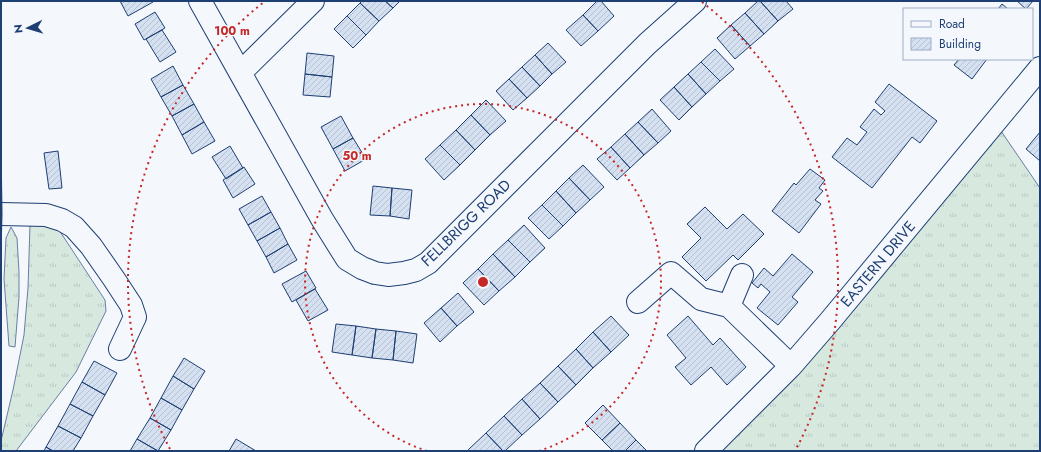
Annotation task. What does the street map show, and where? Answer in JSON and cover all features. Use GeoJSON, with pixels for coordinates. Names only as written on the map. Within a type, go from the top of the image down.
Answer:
{"type":"FeatureCollection","features":[{"type":"Feature","properties":{"kind":"street","name":"FELLBRIGG ROAD"},"geometry":{"type":"LineString","coordinates":[[200,1],[241,72],[322,220],[347,259],[362,268],[375,273],[388,275],[416,270],[428,263],[647,44],[695,1]]}},
{"type":"Feature","properties":{"kind":"street"},"geometry":{"type":"LineString","coordinates":[[241,72],[313,1]]}},
{"type":"Feature","properties":{"kind":"street","name":"EASTERN DRIVE"},"geometry":{"type":"LineString","coordinates":[[706,451],[791,366],[1040,68]]}},
{"type":"Feature","properties":{"kind":"street"},"geometry":{"type":"LineString","coordinates":[[1,214],[46,215],[62,220],[74,227],[95,252],[131,305],[135,317],[120,349]]}},
{"type":"Feature","properties":{"kind":"street"},"geometry":{"type":"LineString","coordinates":[[638,302],[671,273],[701,299],[729,306],[791,366]]}},
{"type":"Feature","properties":{"kind":"street"},"geometry":{"type":"LineString","coordinates":[[729,306],[742,275]]}},
{"type":"Feature","properties":{"kind":"green space"},"geometry":{"type":"Polygon","coordinates":[[[1001,131],[1040,188],[1040,451],[718,451],[1001,131]]]}},
{"type":"Feature","properties":{"kind":"green space"},"geometry":{"type":"Polygon","coordinates":[[[30,225],[45,225],[59,230],[105,300],[106,311],[76,372],[16,451],[1,451],[1,441],[24,335],[28,288],[30,225]]]}},
{"type":"Feature","properties":{"kind":"green space"},"geometry":{"type":"Polygon","coordinates":[[[11,227],[17,238],[19,272],[19,297],[15,347],[9,346],[4,279],[6,238],[11,227]]]}},
{"type":"Feature","properties":{"kind":"building"},"geometry":{"type":"Polygon","coordinates":[[[120,1],[152,1],[153,2],[128,16],[120,1]]]}},
{"type":"Feature","properties":{"kind":"building"},"geometry":{"type":"Polygon","coordinates":[[[362,1],[385,1],[393,8],[379,21],[360,3],[362,1]]]}},
{"type":"Feature","properties":{"kind":"building"},"geometry":{"type":"Polygon","coordinates":[[[385,1],[400,1],[393,8],[385,1]]]}},
{"type":"Feature","properties":{"kind":"building"},"geometry":{"type":"Polygon","coordinates":[[[597,1],[601,1],[614,16],[598,31],[583,15],[597,1]]]}},
{"type":"Feature","properties":{"kind":"building"},"geometry":{"type":"Polygon","coordinates":[[[758,1],[760,1],[778,21],[764,34],[745,13],[758,1]]]}},
{"type":"Feature","properties":{"kind":"building"},"geometry":{"type":"Polygon","coordinates":[[[760,1],[786,1],[793,9],[778,21],[760,1]]]}},
{"type":"Feature","properties":{"kind":"building"},"geometry":{"type":"Polygon","coordinates":[[[1017,1],[1033,1],[1027,8],[1017,1]]]}},
{"type":"Feature","properties":{"kind":"building"},"geometry":{"type":"Polygon","coordinates":[[[360,3],[379,21],[366,35],[347,16],[360,3]]]}},
{"type":"Feature","properties":{"kind":"building"},"geometry":{"type":"Polygon","coordinates":[[[1002,4],[1007,8],[999,8],[1002,4]]]}},
{"type":"Feature","properties":{"kind":"building"},"geometry":{"type":"Polygon","coordinates":[[[155,12],[165,28],[144,40],[135,24],[155,12]]]}},
{"type":"Feature","properties":{"kind":"building"},"geometry":{"type":"Polygon","coordinates":[[[745,13],[764,34],[750,46],[731,25],[745,13]]]}},
{"type":"Feature","properties":{"kind":"building"},"geometry":{"type":"Polygon","coordinates":[[[583,15],[598,31],[581,46],[566,30],[583,15]]]}},
{"type":"Feature","properties":{"kind":"building"},"geometry":{"type":"Polygon","coordinates":[[[347,16],[366,35],[353,48],[334,29],[347,16]]]}},
{"type":"Feature","properties":{"kind":"building"},"geometry":{"type":"Polygon","coordinates":[[[731,25],[750,46],[735,59],[717,38],[731,25]]]}},
{"type":"Feature","properties":{"kind":"building"},"geometry":{"type":"Polygon","coordinates":[[[162,30],[176,52],[160,62],[146,39],[162,30]]]}},
{"type":"Feature","properties":{"kind":"building"},"geometry":{"type":"Polygon","coordinates":[[[548,43],[566,62],[552,74],[535,55],[548,43]]]}},
{"type":"Feature","properties":{"kind":"building"},"geometry":{"type":"Polygon","coordinates":[[[715,49],[734,69],[720,81],[701,62],[715,49]]]}},
{"type":"Feature","properties":{"kind":"building"},"geometry":{"type":"Polygon","coordinates":[[[307,53],[334,56],[332,77],[305,74],[307,53]]]}},
{"type":"Feature","properties":{"kind":"building"},"geometry":{"type":"Polygon","coordinates":[[[535,55],[552,74],[540,86],[522,67],[535,55]]]}},
{"type":"Feature","properties":{"kind":"building"},"geometry":{"type":"Polygon","coordinates":[[[958,60],[986,60],[972,79],[954,65],[958,60]]]}},
{"type":"Feature","properties":{"kind":"building"},"geometry":{"type":"Polygon","coordinates":[[[701,62],[720,81],[706,94],[688,74],[701,62]]]}},
{"type":"Feature","properties":{"kind":"building"},"geometry":{"type":"Polygon","coordinates":[[[173,66],[183,85],[161,97],[151,79],[173,66]]]}},
{"type":"Feature","properties":{"kind":"building"},"geometry":{"type":"Polygon","coordinates":[[[522,67],[540,86],[527,98],[509,79],[522,67]]]}},
{"type":"Feature","properties":{"kind":"building"},"geometry":{"type":"Polygon","coordinates":[[[305,74],[332,77],[330,97],[303,95],[305,74]]]}},
{"type":"Feature","properties":{"kind":"building"},"geometry":{"type":"Polygon","coordinates":[[[688,74],[706,94],[692,107],[674,87],[688,74]]]}},
{"type":"Feature","properties":{"kind":"building"},"geometry":{"type":"Polygon","coordinates":[[[509,79],[527,98],[513,110],[496,91],[509,79]]]}},
{"type":"Feature","properties":{"kind":"building"},"geometry":{"type":"Polygon","coordinates":[[[889,84],[937,121],[920,143],[912,137],[872,188],[832,157],[847,138],[857,145],[867,132],[860,127],[874,109],[881,115],[885,111],[875,102],[889,84]]]}},
{"type":"Feature","properties":{"kind":"building"},"geometry":{"type":"Polygon","coordinates":[[[183,85],[194,104],[172,116],[161,97],[183,85]]]}},
{"type":"Feature","properties":{"kind":"building"},"geometry":{"type":"Polygon","coordinates":[[[674,87],[692,107],[679,120],[660,100],[674,87]]]}},
{"type":"Feature","properties":{"kind":"building"},"geometry":{"type":"Polygon","coordinates":[[[486,100],[506,121],[490,135],[471,115],[486,100]]]}},
{"type":"Feature","properties":{"kind":"building"},"geometry":{"type":"Polygon","coordinates":[[[194,104],[204,122],[182,135],[172,116],[194,104]]]}},
{"type":"Feature","properties":{"kind":"building"},"geometry":{"type":"Polygon","coordinates":[[[652,109],[671,131],[658,143],[638,122],[652,109]]]}},
{"type":"Feature","properties":{"kind":"building"},"geometry":{"type":"Polygon","coordinates":[[[471,115],[490,135],[475,150],[456,130],[471,115]]]}},
{"type":"Feature","properties":{"kind":"building"},"geometry":{"type":"Polygon","coordinates":[[[341,116],[353,138],[333,149],[321,127],[341,116]]]}},
{"type":"Feature","properties":{"kind":"building"},"geometry":{"type":"Polygon","coordinates":[[[204,122],[215,141],[192,154],[182,135],[204,122]]]}},
{"type":"Feature","properties":{"kind":"building"},"geometry":{"type":"Polygon","coordinates":[[[638,122],[658,143],[644,155],[625,134],[638,122]]]}},
{"type":"Feature","properties":{"kind":"building"},"geometry":{"type":"Polygon","coordinates":[[[456,130],[475,150],[460,165],[440,145],[456,130]]]}},
{"type":"Feature","properties":{"kind":"building"},"geometry":{"type":"Polygon","coordinates":[[[1040,132],[1040,161],[1026,149],[1040,132]]]}},
{"type":"Feature","properties":{"kind":"building"},"geometry":{"type":"Polygon","coordinates":[[[625,134],[644,155],[630,168],[611,147],[625,134]]]}},
{"type":"Feature","properties":{"kind":"building"},"geometry":{"type":"Polygon","coordinates":[[[353,138],[366,159],[345,171],[333,149],[353,138]]]}},
{"type":"Feature","properties":{"kind":"building"},"geometry":{"type":"Polygon","coordinates":[[[440,145],[460,165],[444,180],[425,159],[440,145]]]}},
{"type":"Feature","properties":{"kind":"building"},"geometry":{"type":"Polygon","coordinates":[[[230,146],[243,168],[226,179],[212,157],[230,146]]]}},
{"type":"Feature","properties":{"kind":"building"},"geometry":{"type":"Polygon","coordinates":[[[611,147],[630,168],[617,180],[597,159],[611,147]]]}},
{"type":"Feature","properties":{"kind":"building"},"geometry":{"type":"Polygon","coordinates":[[[58,151],[62,188],[49,189],[44,153],[58,151]]]}},
{"type":"Feature","properties":{"kind":"building"},"geometry":{"type":"Polygon","coordinates":[[[583,165],[604,187],[590,200],[569,178],[583,165]]]}},
{"type":"Feature","properties":{"kind":"building"},"geometry":{"type":"Polygon","coordinates":[[[244,167],[255,184],[233,198],[223,180],[244,167]]]}},
{"type":"Feature","properties":{"kind":"building"},"geometry":{"type":"Polygon","coordinates":[[[810,169],[825,180],[819,188],[823,191],[815,200],[821,204],[799,233],[772,211],[794,183],[796,185],[810,169]]]}},
{"type":"Feature","properties":{"kind":"building"},"geometry":{"type":"Polygon","coordinates":[[[569,178],[590,200],[576,213],[556,191],[569,178]]]}},
{"type":"Feature","properties":{"kind":"building"},"geometry":{"type":"Polygon","coordinates":[[[373,186],[392,188],[390,216],[370,215],[373,186]]]}},
{"type":"Feature","properties":{"kind":"building"},"geometry":{"type":"Polygon","coordinates":[[[392,188],[412,190],[409,219],[390,216],[392,188]]]}},
{"type":"Feature","properties":{"kind":"building"},"geometry":{"type":"Polygon","coordinates":[[[556,191],[576,213],[563,226],[542,205],[556,191]]]}},
{"type":"Feature","properties":{"kind":"building"},"geometry":{"type":"Polygon","coordinates":[[[262,196],[271,212],[248,225],[239,209],[262,196]]]}},
{"type":"Feature","properties":{"kind":"building"},"geometry":{"type":"Polygon","coordinates":[[[542,205],[563,226],[549,239],[528,218],[542,205]]]}},
{"type":"Feature","properties":{"kind":"building"},"geometry":{"type":"Polygon","coordinates":[[[705,207],[727,229],[743,214],[764,234],[738,260],[733,255],[706,281],[682,257],[701,238],[687,224],[705,207]]]}},
{"type":"Feature","properties":{"kind":"building"},"geometry":{"type":"Polygon","coordinates":[[[271,212],[280,228],[257,241],[248,225],[271,212]]]}},
{"type":"Feature","properties":{"kind":"building"},"geometry":{"type":"Polygon","coordinates":[[[524,225],[545,248],[530,262],[508,240],[524,225]]]}},
{"type":"Feature","properties":{"kind":"building"},"geometry":{"type":"Polygon","coordinates":[[[280,228],[288,244],[266,257],[257,241],[280,228]]]}},
{"type":"Feature","properties":{"kind":"building"},"geometry":{"type":"Polygon","coordinates":[[[508,240],[530,262],[515,277],[493,254],[508,240]]]}},
{"type":"Feature","properties":{"kind":"building"},"geometry":{"type":"Polygon","coordinates":[[[288,244],[297,260],[274,273],[266,257],[288,244]]]}},
{"type":"Feature","properties":{"kind":"building"},"geometry":{"type":"Polygon","coordinates":[[[493,254],[515,277],[499,291],[478,269],[493,254]]]}},
{"type":"Feature","properties":{"kind":"building"},"geometry":{"type":"Polygon","coordinates":[[[792,254],[813,272],[792,297],[798,302],[778,325],[757,308],[770,292],[761,284],[758,288],[752,283],[764,268],[773,276],[792,254]]]}},
{"type":"Feature","properties":{"kind":"building"},"geometry":{"type":"Polygon","coordinates":[[[478,269],[499,291],[484,305],[463,283],[478,269]]]}},
{"type":"Feature","properties":{"kind":"building"},"geometry":{"type":"Polygon","coordinates":[[[306,271],[316,288],[292,302],[282,284],[306,271]]]}},
{"type":"Feature","properties":{"kind":"building"},"geometry":{"type":"Polygon","coordinates":[[[315,289],[328,310],[308,321],[296,300],[315,289]]]}},
{"type":"Feature","properties":{"kind":"building"},"geometry":{"type":"Polygon","coordinates":[[[458,293],[474,312],[457,326],[441,308],[458,293]]]}},
{"type":"Feature","properties":{"kind":"building"},"geometry":{"type":"Polygon","coordinates":[[[441,308],[457,326],[440,342],[424,323],[441,308]]]}},
{"type":"Feature","properties":{"kind":"building"},"geometry":{"type":"Polygon","coordinates":[[[611,316],[629,335],[611,352],[593,332],[611,316]]]}},
{"type":"Feature","properties":{"kind":"building"},"geometry":{"type":"Polygon","coordinates":[[[688,316],[713,345],[720,338],[746,367],[727,385],[711,367],[691,385],[675,367],[686,358],[667,335],[688,316]]]}},
{"type":"Feature","properties":{"kind":"building"},"geometry":{"type":"Polygon","coordinates":[[[336,324],[356,326],[352,355],[332,352],[336,324]]]}},
{"type":"Feature","properties":{"kind":"building"},"geometry":{"type":"Polygon","coordinates":[[[356,326],[376,329],[372,358],[352,355],[356,326]]]}},
{"type":"Feature","properties":{"kind":"building"},"geometry":{"type":"Polygon","coordinates":[[[376,329],[396,331],[393,360],[372,358],[376,329]]]}},
{"type":"Feature","properties":{"kind":"building"},"geometry":{"type":"Polygon","coordinates":[[[396,331],[417,334],[413,363],[393,360],[396,331]]]}},
{"type":"Feature","properties":{"kind":"building"},"geometry":{"type":"Polygon","coordinates":[[[593,332],[611,352],[593,368],[576,349],[593,332]]]}},
{"type":"Feature","properties":{"kind":"building"},"geometry":{"type":"Polygon","coordinates":[[[576,349],[593,368],[576,385],[558,366],[576,349]]]}},
{"type":"Feature","properties":{"kind":"building"},"geometry":{"type":"Polygon","coordinates":[[[184,358],[205,371],[194,389],[173,376],[184,358]]]}},
{"type":"Feature","properties":{"kind":"building"},"geometry":{"type":"Polygon","coordinates":[[[94,361],[117,373],[105,395],[82,382],[94,361]]]}},
{"type":"Feature","properties":{"kind":"building"},"geometry":{"type":"Polygon","coordinates":[[[558,366],[576,385],[558,402],[540,383],[558,366]]]}},
{"type":"Feature","properties":{"kind":"building"},"geometry":{"type":"Polygon","coordinates":[[[173,376],[194,389],[182,410],[161,398],[173,376]]]}},
{"type":"Feature","properties":{"kind":"building"},"geometry":{"type":"Polygon","coordinates":[[[82,382],[105,395],[93,416],[70,404],[82,382]]]}},
{"type":"Feature","properties":{"kind":"building"},"geometry":{"type":"Polygon","coordinates":[[[540,383],[558,402],[540,419],[522,399],[540,383]]]}},
{"type":"Feature","properties":{"kind":"building"},"geometry":{"type":"Polygon","coordinates":[[[161,398],[182,410],[171,430],[150,418],[161,398]]]}},
{"type":"Feature","properties":{"kind":"building"},"geometry":{"type":"Polygon","coordinates":[[[522,399],[540,419],[522,435],[504,416],[522,399]]]}},
{"type":"Feature","properties":{"kind":"building"},"geometry":{"type":"Polygon","coordinates":[[[70,404],[93,416],[81,438],[58,426],[70,404]]]}},
{"type":"Feature","properties":{"kind":"building"},"geometry":{"type":"Polygon","coordinates":[[[603,405],[620,423],[602,440],[585,423],[603,405]]]}},
{"type":"Feature","properties":{"kind":"building"},"geometry":{"type":"Polygon","coordinates":[[[504,416],[522,435],[505,451],[503,451],[486,433],[504,416]]]}},
{"type":"Feature","properties":{"kind":"building"},"geometry":{"type":"Polygon","coordinates":[[[150,418],[171,430],[158,451],[137,439],[150,418]]]}},
{"type":"Feature","properties":{"kind":"building"},"geometry":{"type":"Polygon","coordinates":[[[620,423],[636,440],[625,451],[613,451],[602,440],[620,423]]]}},
{"type":"Feature","properties":{"kind":"building"},"geometry":{"type":"Polygon","coordinates":[[[58,426],[81,438],[73,451],[53,451],[46,447],[58,426]]]}},
{"type":"Feature","properties":{"kind":"building"},"geometry":{"type":"Polygon","coordinates":[[[486,433],[503,451],[468,450],[486,433]]]}},
{"type":"Feature","properties":{"kind":"building"},"geometry":{"type":"Polygon","coordinates":[[[137,439],[158,451],[130,451],[137,439]]]}},
{"type":"Feature","properties":{"kind":"building"},"geometry":{"type":"Polygon","coordinates":[[[236,439],[256,451],[229,451],[236,439]]]}},
{"type":"Feature","properties":{"kind":"building"},"geometry":{"type":"Polygon","coordinates":[[[636,440],[647,451],[625,451],[636,440]]]}},
{"type":"Feature","properties":{"kind":"building"},"geometry":{"type":"Polygon","coordinates":[[[46,447],[53,451],[44,451],[46,447]]]}},
{"type":"Feature","properties":{"kind":"tram line"},"geometry":{"type":"LineString","coordinates":[[1,142],[1,253]]}}]}
